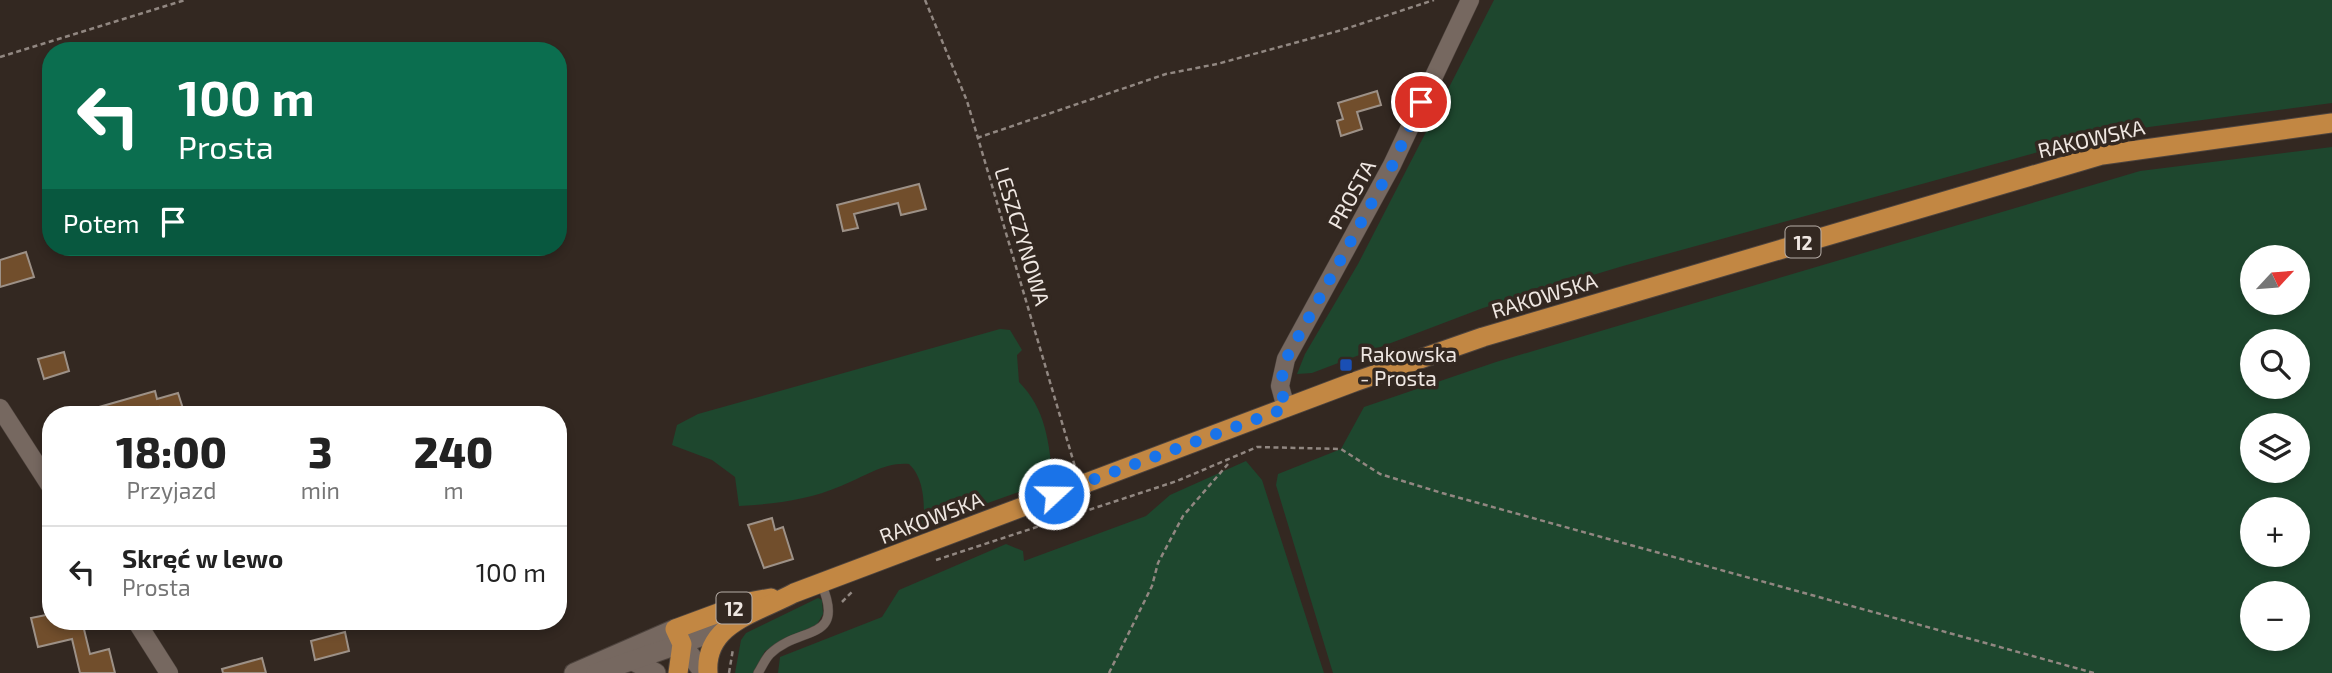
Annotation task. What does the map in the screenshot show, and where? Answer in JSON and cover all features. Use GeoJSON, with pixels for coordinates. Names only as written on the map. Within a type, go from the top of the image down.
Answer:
{"type":"FeatureCollection","features":[{"type":"Feature","properties":{"kind":"main road","name":"RAKOWSKA"},"geometry":{"type":"LineString","coordinates":[[596,673],[633,661],[748,603],[793,593],[821,583],[1483,337],[2066,165],[2132,150],[2332,123]]}},
{"type":"Feature","properties":{"kind":"main road","name":"RAKOWSKA"},"geometry":{"type":"LineString","coordinates":[[574,673],[679,637],[723,629],[793,593]]}},
{"type":"Feature","properties":{"kind":"main road","name":"12"},"geometry":{"type":"LineString","coordinates":[[706,673],[709,649],[723,629]]}},
{"type":"Feature","properties":{"kind":"main road"},"geometry":{"type":"LineString","coordinates":[[678,673],[679,637]]}},
{"type":"Feature","properties":{"kind":"main road"},"geometry":{"type":"LineString","coordinates":[[679,637],[706,673]]}},
{"type":"Feature","properties":{"kind":"main road"},"geometry":{"type":"LineString","coordinates":[[633,661],[656,673]]}},
{"type":"Feature","properties":{"kind":"street","name":"PROSTA"},"geometry":{"type":"LineString","coordinates":[[1286,408],[1280,386],[1286,359],[1392,166],[1470,0]]}},
{"type":"Feature","properties":{"kind":"street"},"geometry":{"type":"LineString","coordinates":[[0,408],[42,473]]}},
{"type":"Feature","properties":{"kind":"street"},"geometry":{"type":"LineString","coordinates":[[142,630],[169,673]]}},
{"type":"Feature","properties":{"kind":"lane"},"geometry":{"type":"LineString","coordinates":[[758,673],[771,654],[820,629],[827,621],[830,607],[821,583]]}},
{"type":"Feature","properties":{"kind":"path"},"geometry":{"type":"LineString","coordinates":[[49,42],[186,0]]}},
{"type":"Feature","properties":{"kind":"path","name":"LESZCZYNOWA"},"geometry":{"type":"LineString","coordinates":[[925,0],[967,101],[1080,485]]}},
{"type":"Feature","properties":{"kind":"path"},"geometry":{"type":"LineString","coordinates":[[978,138],[1166,74],[1217,64],[1329,34],[1434,0]]}},
{"type":"Feature","properties":{"kind":"path"},"geometry":{"type":"LineString","coordinates":[[0,57],[42,44]]}},
{"type":"Feature","properties":{"kind":"path"},"geometry":{"type":"LineString","coordinates":[[931,562],[1230,461],[1256,447],[1341,449],[1380,474],[1429,489],[2094,673]]}},
{"type":"Feature","properties":{"kind":"path"},"geometry":{"type":"LineString","coordinates":[[1109,673],[1152,586],[1158,563],[1183,516],[1230,461]]}},
{"type":"Feature","properties":{"kind":"path"},"geometry":{"type":"LineString","coordinates":[[830,607],[836,606],[860,584]]}},
{"type":"Feature","properties":{"kind":"green space"},"geometry":{"type":"Polygon","coordinates":[[[1494,0],[2332,0],[2332,103],[2149,127],[2086,139],[1623,266],[1483,308],[1312,373],[1297,374],[1305,354],[1358,264],[1494,0]]]}},
{"type":"Feature","properties":{"kind":"green space"},"geometry":{"type":"Polygon","coordinates":[[[2332,147],[2332,673],[1333,673],[1276,485],[1278,474],[1341,449],[1364,407],[1496,362],[2140,171],[2332,147]]]}},
{"type":"Feature","properties":{"kind":"green space"},"geometry":{"type":"Polygon","coordinates":[[[1000,329],[1010,330],[1022,350],[1017,355],[1019,382],[1041,415],[1048,440],[1053,480],[920,527],[919,518],[924,513],[923,493],[917,474],[909,464],[891,465],[829,491],[804,498],[739,506],[735,477],[712,460],[672,445],[677,425],[698,414],[1000,329]]]}},
{"type":"Feature","properties":{"kind":"green space"},"geometry":{"type":"Polygon","coordinates":[[[1246,461],[1262,480],[1324,673],[778,673],[780,657],[882,617],[899,590],[1006,544],[1023,551],[1024,561],[1146,516],[1170,495],[1246,461]]]}},
{"type":"Feature","properties":{"kind":"green space"},"geometry":{"type":"Polygon","coordinates":[[[818,598],[822,600],[823,614],[816,626],[765,651],[753,673],[735,673],[741,640],[746,633],[818,598]]]}},
{"type":"Feature","properties":{"kind":"building"},"geometry":{"type":"Polygon","coordinates":[[[1377,91],[1381,105],[1357,112],[1362,129],[1341,136],[1337,121],[1343,119],[1338,103],[1377,91]]]}},
{"type":"Feature","properties":{"kind":"building"},"geometry":{"type":"Polygon","coordinates":[[[919,184],[926,209],[901,215],[898,203],[854,214],[858,228],[843,231],[837,205],[919,184]]]}},
{"type":"Feature","properties":{"kind":"building"},"geometry":{"type":"Polygon","coordinates":[[[26,252],[34,277],[0,287],[0,260],[26,252]]]}},
{"type":"Feature","properties":{"kind":"building"},"geometry":{"type":"Polygon","coordinates":[[[64,352],[69,371],[44,379],[38,359],[64,352]]]}},
{"type":"Feature","properties":{"kind":"building"},"geometry":{"type":"Polygon","coordinates":[[[155,391],[157,399],[178,393],[182,406],[102,406],[155,391]]]}},
{"type":"Feature","properties":{"kind":"building"},"geometry":{"type":"Polygon","coordinates":[[[772,518],[775,530],[783,527],[793,559],[764,568],[748,525],[772,518]]]}},
{"type":"Feature","properties":{"kind":"building"},"geometry":{"type":"Polygon","coordinates":[[[42,616],[42,630],[84,630],[90,654],[109,649],[115,673],[80,673],[72,639],[38,647],[31,618],[42,616]]]}},
{"type":"Feature","properties":{"kind":"building"},"geometry":{"type":"Polygon","coordinates":[[[345,632],[349,651],[315,660],[311,641],[345,632]]]}},
{"type":"Feature","properties":{"kind":"building"},"geometry":{"type":"Polygon","coordinates":[[[262,658],[266,673],[223,673],[222,669],[262,658]]]}},
{"type":"Feature","properties":{"kind":"place","name":"Rakowska - Prosta"},"geometry":{"type":"Point","coordinates":[1346,365]}},
{"type":"Feature","properties":{"kind":"route"},"geometry":{"type":"LineString","coordinates":[[1054,494],[1286,408],[1280,386],[1286,359],[1392,166],[1421,102]]}}]}
